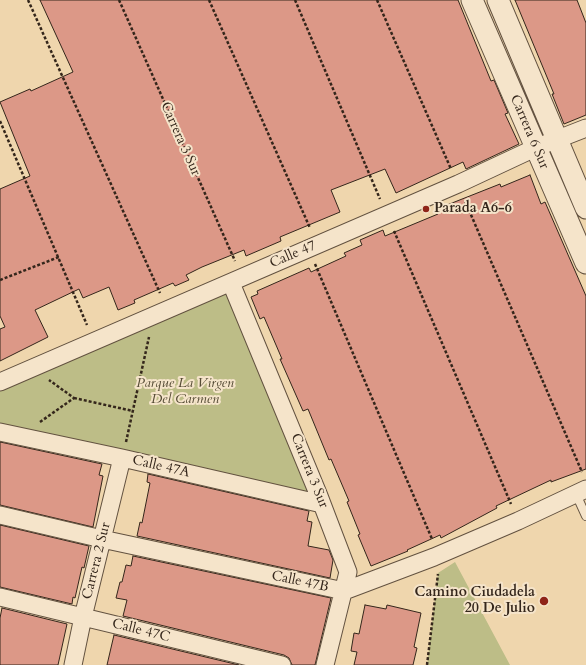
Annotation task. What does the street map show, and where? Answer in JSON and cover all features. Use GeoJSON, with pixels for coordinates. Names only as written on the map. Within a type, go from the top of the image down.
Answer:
{"type":"FeatureCollection","features":[{"type":"Feature","properties":{"kind":"street","name":"Carrera 6 Sur"},"geometry":{"type":"LineString","coordinates":[[472,0],[586,263]]}},
{"type":"Feature","properties":{"kind":"street","name":"Carrera 6 Sur"},"geometry":{"type":"LineString","coordinates":[[498,0],[586,208]]}},
{"type":"Feature","properties":{"kind":"street","name":"Calle 47"},"geometry":{"type":"LineString","coordinates":[[0,382],[458,184],[535,148],[586,128]]}},
{"type":"Feature","properties":{"kind":"street","name":"Carrera 3 Sur"},"geometry":{"type":"LineString","coordinates":[[236,280],[348,572],[325,665]]}},
{"type":"Feature","properties":{"kind":"street","name":"Calle 47A"},"geometry":{"type":"LineString","coordinates":[[0,432],[122,458],[322,504]]}},
{"type":"Feature","properties":{"kind":"street","name":"Carrera 2 Sur"},"geometry":{"type":"LineString","coordinates":[[73,665],[83,617],[122,458]]}},
{"type":"Feature","properties":{"kind":"street","name":"Calle 47B"},"geometry":{"type":"LineString","coordinates":[[0,515],[102,539],[344,591],[436,556],[518,521],[582,486]]}},
{"type":"Feature","properties":{"kind":"street","name":"Calle 47C"},"geometry":{"type":"LineString","coordinates":[[0,598],[282,665]]}},
{"type":"Feature","properties":{"kind":"lane"},"geometry":{"type":"LineString","coordinates":[[582,486],[586,516]]}},
{"type":"Feature","properties":{"kind":"path"},"geometry":{"type":"LineString","coordinates":[[28,0],[161,313],[133,411],[122,458]]}},
{"type":"Feature","properties":{"kind":"path","name":"Carrera 3 Sur"},"geometry":{"type":"LineString","coordinates":[[119,0],[236,280]]}},
{"type":"Feature","properties":{"kind":"path"},"geometry":{"type":"LineString","coordinates":[[209,0],[313,247],[436,556],[438,573],[427,665]]}},
{"type":"Feature","properties":{"kind":"path"},"geometry":{"type":"LineString","coordinates":[[295,0],[518,521]]}},
{"type":"Feature","properties":{"kind":"path"},"geometry":{"type":"LineString","coordinates":[[377,0],[458,184],[582,486]]}},
{"type":"Feature","properties":{"kind":"path"},"geometry":{"type":"LineString","coordinates":[[0,121],[94,342]]}},
{"type":"Feature","properties":{"kind":"path"},"geometry":{"type":"LineString","coordinates":[[0,280],[59,257]]}},
{"type":"Feature","properties":{"kind":"path"},"geometry":{"type":"LineString","coordinates":[[33,368],[74,398],[133,411]]}},
{"type":"Feature","properties":{"kind":"path"},"geometry":{"type":"LineString","coordinates":[[20,436],[74,398]]}},
{"type":"Feature","properties":{"kind":"green space","name":"Parque La Virgen Del Carmen"},"geometry":{"type":"Polygon","coordinates":[[[229,290],[317,503],[0,431],[0,384],[229,290]]]}},
{"type":"Feature","properties":{"kind":"green space"},"geometry":{"type":"Polygon","coordinates":[[[455,562],[510,665],[427,665],[438,573],[455,562]]]}},
{"type":"Feature","properties":{"kind":"building"},"geometry":{"type":"Polygon","coordinates":[[[40,0],[458,0],[491,81],[494,80],[508,113],[505,114],[519,144],[466,169],[463,162],[396,193],[385,169],[331,190],[340,212],[280,237],[281,241],[246,256],[244,250],[202,267],[186,275],[189,280],[175,286],[173,283],[134,300],[135,303],[118,310],[109,287],[83,298],[79,289],[35,310],[48,337],[0,361],[0,329],[5,327],[0,316],[0,189],[30,176],[0,102],[30,89],[31,91],[73,72],[40,0]]]}},
{"type":"Feature","properties":{"kind":"building"},"geometry":{"type":"Polygon","coordinates":[[[515,0],[577,0],[586,23],[586,115],[564,124],[552,94],[554,94],[515,0]]]}},
{"type":"Feature","properties":{"kind":"building"},"geometry":{"type":"Polygon","coordinates":[[[530,175],[541,204],[545,202],[586,296],[586,469],[551,482],[551,480],[496,506],[497,508],[441,538],[440,535],[407,550],[408,551],[371,566],[358,535],[360,534],[347,502],[349,501],[331,459],[329,460],[308,409],[303,411],[280,359],[282,359],[264,317],[260,319],[251,297],[258,294],[257,291],[309,268],[311,272],[346,256],[344,253],[362,245],[360,240],[383,230],[385,236],[438,214],[436,210],[447,205],[500,184],[501,187],[530,175]]]}},
{"type":"Feature","properties":{"kind":"building"},"geometry":{"type":"Polygon","coordinates":[[[0,442],[102,464],[99,475],[103,476],[93,527],[0,505],[0,442]]]}},
{"type":"Feature","properties":{"kind":"building"},"geometry":{"type":"Polygon","coordinates":[[[148,474],[309,511],[307,521],[312,522],[308,546],[329,550],[333,560],[330,578],[137,536],[140,522],[142,523],[150,483],[147,482],[148,474]]]}},
{"type":"Feature","properties":{"kind":"building"},"geometry":{"type":"Polygon","coordinates":[[[0,525],[89,546],[84,568],[82,567],[75,598],[73,597],[72,604],[0,587],[0,525]]]}},
{"type":"Feature","properties":{"kind":"building"},"geometry":{"type":"Polygon","coordinates":[[[133,556],[331,598],[315,665],[292,665],[289,658],[284,655],[123,616],[127,600],[116,598],[126,565],[131,566],[133,556]]]}},
{"type":"Feature","properties":{"kind":"building"},"geometry":{"type":"Polygon","coordinates":[[[365,605],[386,609],[387,605],[421,613],[414,647],[417,648],[413,665],[354,665],[357,652],[351,651],[354,633],[359,634],[365,605]]]}},
{"type":"Feature","properties":{"kind":"building"},"geometry":{"type":"Polygon","coordinates":[[[2,608],[67,624],[58,665],[0,665],[0,618],[2,608]]]}},
{"type":"Feature","properties":{"kind":"building"},"geometry":{"type":"Polygon","coordinates":[[[114,635],[239,665],[107,665],[114,635]]]}},
{"type":"Feature","properties":{"kind":"place","name":"Parada A6-6"},"geometry":{"type":"Point","coordinates":[426,209]}},
{"type":"Feature","properties":{"kind":"place","name":"Camino Ciudadela 20 De Julio"},"geometry":{"type":"Point","coordinates":[544,601]}}]}
